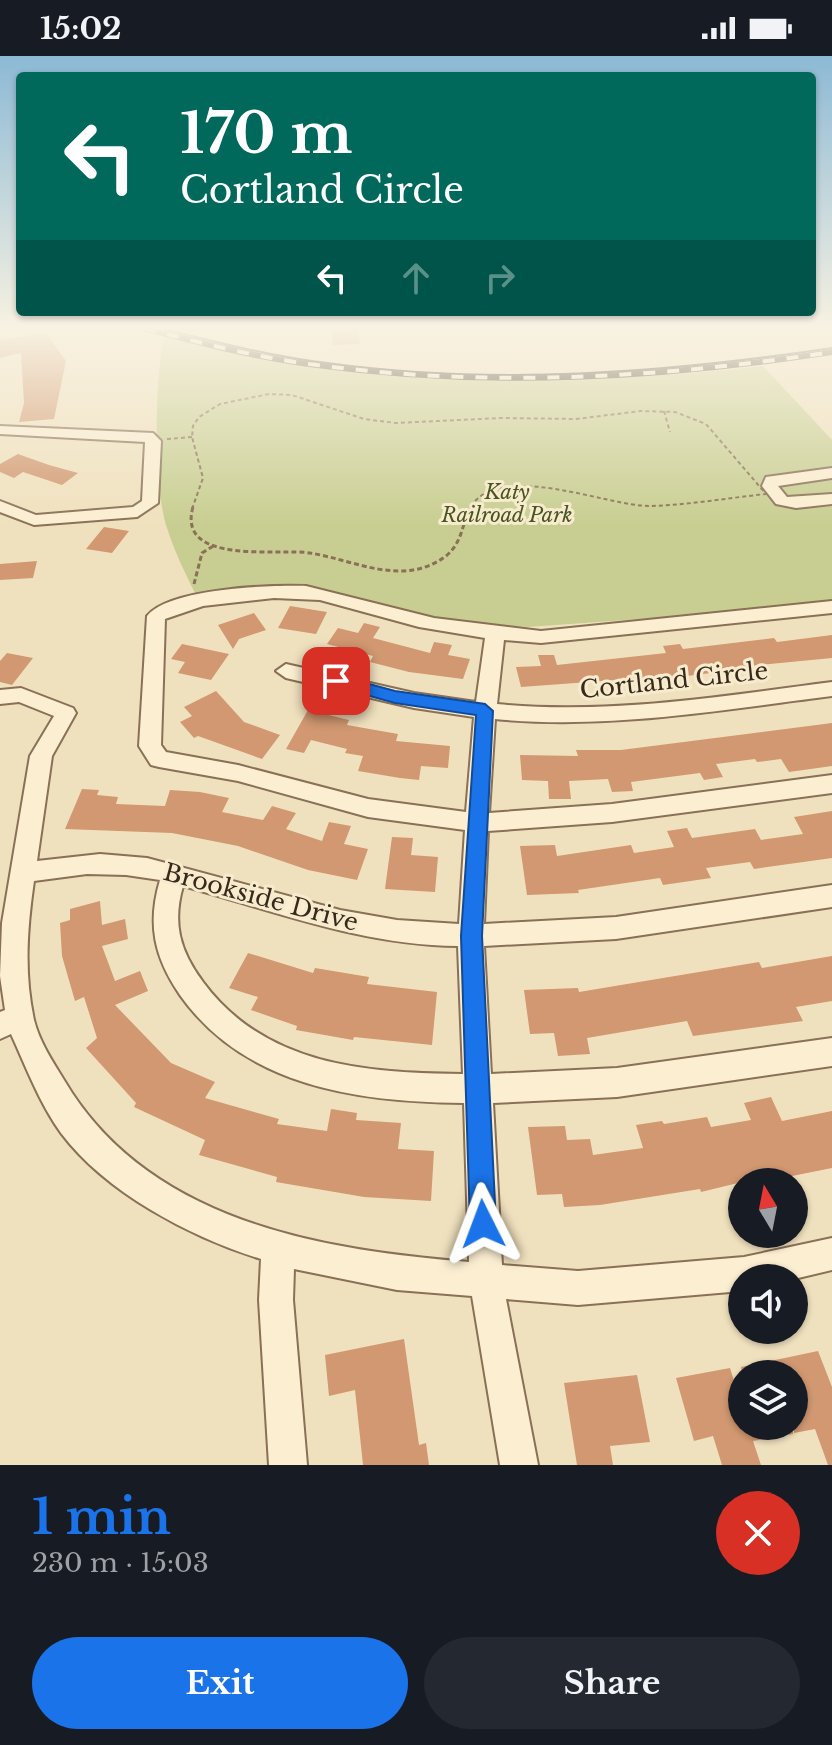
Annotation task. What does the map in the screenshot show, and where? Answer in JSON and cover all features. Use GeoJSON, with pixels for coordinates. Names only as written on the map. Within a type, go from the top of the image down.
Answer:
{"type":"FeatureCollection","features":[{"type":"Feature","properties":{"kind":"street"},"geometry":{"type":"LineString","coordinates":[[0,430],[148,436],[152,441],[150,503],[137,512],[34,520],[0,506]]}},
{"type":"Feature","properties":{"kind":"street"},"geometry":{"type":"LineString","coordinates":[[832,473],[772,480],[769,491],[782,501],[796,503],[832,499]]}},
{"type":"Feature","properties":{"kind":"street"},"geometry":{"type":"LineString","coordinates":[[832,607],[541,637],[495,634],[419,621],[344,599],[303,592],[191,601],[162,609],[156,616],[150,746],[159,759],[238,773],[368,808],[477,823],[612,813],[832,784]]}},
{"type":"Feature","properties":{"kind":"street"},"geometry":{"type":"LineString","coordinates":[[495,634],[485,711],[471,936],[486,1281],[519,1465]]}},
{"type":"Feature","properties":{"kind":"street","name":"Cortland Circle"},"geometry":{"type":"LineString","coordinates":[[286,671],[395,697],[485,711],[557,716],[618,715],[832,689]]}},
{"type":"Feature","properties":{"kind":"street"},"geometry":{"type":"LineString","coordinates":[[0,697],[21,695],[66,713],[41,756],[15,923],[10,1021],[72,1123],[113,1164],[170,1203],[219,1230],[311,1258],[397,1273],[486,1281],[578,1288],[744,1274],[832,1254]]}},
{"type":"Feature","properties":{"kind":"street","name":"Brookside Drive"},"geometry":{"type":"LineString","coordinates":[[23,873],[84,864],[111,864],[174,873],[282,907],[339,921],[396,930],[471,936],[630,928],[832,896]]}},
{"type":"Feature","properties":{"kind":"street"},"geometry":{"type":"LineString","coordinates":[[174,873],[163,920],[166,945],[177,971],[207,1010],[241,1039],[293,1066],[360,1081],[477,1090],[599,1085],[832,1052]]}},
{"type":"Feature","properties":{"kind":"street"},"geometry":{"type":"LineString","coordinates":[[278,1248],[276,1300],[288,1465]]}},
{"type":"Feature","properties":{"kind":"path"},"geometry":{"type":"LineString","coordinates":[[269,394],[292,395],[364,419],[396,423],[501,418],[576,419],[664,411],[692,417],[706,424],[769,491],[766,494],[637,506],[554,486],[513,487],[475,500],[470,506],[457,546],[434,563],[392,572],[370,570],[303,552],[244,551],[215,545],[198,535],[192,525],[193,501],[203,480],[192,437],[196,419],[208,409],[245,396],[269,394]]}},
{"type":"Feature","properties":{"kind":"path"},"geometry":{"type":"LineString","coordinates":[[664,411],[670,432]]}},
{"type":"Feature","properties":{"kind":"path"},"geometry":{"type":"LineString","coordinates":[[152,441],[192,437]]}},
{"type":"Feature","properties":{"kind":"path"},"geometry":{"type":"LineString","coordinates":[[191,601],[200,557],[215,545]]}},
{"type":"Feature","properties":{"kind":"green space","name":"Katy Railroad Park"},"geometry":{"type":"Polygon","coordinates":[[[158,394],[789,394],[832,440],[832,602],[769,610],[528,627],[418,618],[352,596],[295,588],[195,593],[169,534],[162,506],[157,457],[158,394]]]}},
{"type":"Feature","properties":{"kind":"building"},"geometry":{"type":"Polygon","coordinates":[[[23,394],[59,394],[54,419],[19,422],[23,394]]]}},
{"type":"Feature","properties":{"kind":"building"},"geometry":{"type":"Polygon","coordinates":[[[18,454],[78,473],[62,485],[23,472],[14,478],[0,472],[0,464],[18,454]]]}},
{"type":"Feature","properties":{"kind":"building"},"geometry":{"type":"Polygon","coordinates":[[[104,527],[129,531],[112,553],[86,549],[104,527]]]}},
{"type":"Feature","properties":{"kind":"building"},"geometry":{"type":"Polygon","coordinates":[[[37,561],[33,578],[0,580],[0,564],[37,561]]]}},
{"type":"Feature","properties":{"kind":"building"},"geometry":{"type":"Polygon","coordinates":[[[290,606],[327,612],[316,634],[278,628],[290,606]]]}},
{"type":"Feature","properties":{"kind":"building"},"geometry":{"type":"Polygon","coordinates":[[[254,613],[266,630],[239,639],[233,649],[218,625],[254,613]]]}},
{"type":"Feature","properties":{"kind":"building"},"geometry":{"type":"Polygon","coordinates":[[[364,623],[380,627],[373,638],[430,653],[434,642],[452,645],[448,655],[470,659],[463,679],[409,672],[370,662],[373,656],[327,644],[338,628],[358,633],[364,623]]]}},
{"type":"Feature","properties":{"kind":"building"},"geometry":{"type":"Polygon","coordinates":[[[832,635],[832,658],[717,669],[719,672],[631,683],[630,679],[521,687],[516,667],[541,666],[538,655],[554,655],[557,665],[666,653],[663,646],[680,644],[683,649],[774,638],[777,642],[832,635]]]}},
{"type":"Feature","properties":{"kind":"building"},"geometry":{"type":"Polygon","coordinates":[[[182,644],[229,654],[211,680],[178,673],[185,662],[171,659],[182,644]]]}},
{"type":"Feature","properties":{"kind":"building"},"geometry":{"type":"Polygon","coordinates":[[[7,653],[33,658],[12,685],[0,682],[0,661],[7,653]]]}},
{"type":"Feature","properties":{"kind":"building"},"geometry":{"type":"Polygon","coordinates":[[[216,691],[244,722],[280,735],[262,759],[198,736],[194,738],[180,722],[192,716],[184,707],[216,691]]]}},
{"type":"Feature","properties":{"kind":"building"},"geometry":{"type":"Polygon","coordinates":[[[308,710],[349,720],[347,725],[398,734],[396,741],[450,746],[448,768],[421,766],[419,780],[400,778],[358,771],[363,756],[345,753],[347,749],[311,740],[304,753],[286,749],[308,710]]]}},
{"type":"Feature","properties":{"kind":"building"},"geometry":{"type":"Polygon","coordinates":[[[832,723],[832,766],[789,772],[781,759],[757,762],[755,759],[716,764],[723,777],[704,780],[700,773],[631,782],[633,791],[612,792],[608,779],[569,781],[571,799],[549,799],[548,781],[522,780],[520,755],[578,756],[576,750],[621,750],[832,723]]]}},
{"type":"Feature","properties":{"kind":"building"},"geometry":{"type":"Polygon","coordinates":[[[82,789],[99,790],[97,795],[118,797],[116,804],[165,806],[170,790],[200,792],[229,798],[222,812],[263,820],[272,806],[296,813],[286,829],[322,841],[329,822],[351,826],[344,844],[368,849],[357,880],[308,870],[238,846],[172,833],[65,829],[82,789]]]}},
{"type":"Feature","properties":{"kind":"building"},"geometry":{"type":"Polygon","coordinates":[[[832,811],[832,858],[754,869],[750,862],[706,868],[711,878],[663,885],[660,878],[578,890],[579,893],[527,895],[520,846],[555,845],[557,856],[631,845],[634,853],[674,847],[667,831],[687,828],[692,838],[755,829],[761,840],[803,834],[794,817],[832,811]]]}},
{"type":"Feature","properties":{"kind":"building"},"geometry":{"type":"Polygon","coordinates":[[[392,837],[413,838],[411,855],[438,857],[435,892],[385,889],[392,837]]]}},
{"type":"Feature","properties":{"kind":"building"},"geometry":{"type":"Polygon","coordinates":[[[100,901],[102,925],[125,919],[128,939],[102,946],[115,981],[140,971],[148,991],[115,1005],[171,1063],[215,1082],[205,1098],[279,1119],[277,1124],[327,1131],[331,1109],[357,1113],[356,1120],[401,1123],[398,1149],[434,1151],[431,1201],[364,1197],[276,1182],[277,1177],[199,1155],[205,1140],[134,1107],[136,1103],[86,1048],[97,1038],[84,997],[75,1001],[62,956],[60,923],[70,920],[70,909],[100,901]]]}},
{"type":"Feature","properties":{"kind":"building"},"geometry":{"type":"Polygon","coordinates":[[[248,953],[313,973],[315,968],[369,977],[367,984],[437,992],[432,1045],[354,1037],[353,1040],[296,1030],[297,1026],[251,1010],[258,997],[229,988],[248,953]]]}},
{"type":"Feature","properties":{"kind":"building"},"geometry":{"type":"Polygon","coordinates":[[[832,956],[832,1001],[796,1007],[803,1021],[693,1036],[687,1021],[587,1038],[590,1054],[558,1056],[554,1033],[530,1034],[524,990],[578,988],[579,992],[759,962],[762,968],[832,956]]]}},
{"type":"Feature","properties":{"kind":"building"},"geometry":{"type":"Polygon","coordinates":[[[771,1097],[782,1121],[832,1111],[832,1168],[808,1173],[808,1168],[728,1168],[728,1185],[701,1192],[700,1189],[600,1205],[564,1207],[562,1194],[537,1195],[528,1127],[565,1126],[567,1140],[590,1139],[593,1155],[643,1148],[636,1125],[707,1117],[711,1127],[751,1120],[744,1103],[771,1097]]]}},
{"type":"Feature","properties":{"kind":"building"},"geometry":{"type":"Polygon","coordinates":[[[404,1339],[419,1445],[426,1443],[429,1465],[363,1465],[355,1390],[329,1396],[325,1355],[404,1339]]]}},
{"type":"Feature","properties":{"kind":"building"},"geometry":{"type":"Polygon","coordinates":[[[818,1351],[832,1387],[832,1465],[828,1465],[815,1429],[808,1430],[808,1360],[775,1360],[818,1351]]]}},
{"type":"Feature","properties":{"kind":"building"},"geometry":{"type":"Polygon","coordinates":[[[728,1368],[728,1440],[759,1440],[753,1441],[761,1465],[722,1465],[713,1436],[694,1441],[676,1378],[728,1368]]]}},
{"type":"Feature","properties":{"kind":"building"},"geometry":{"type":"Polygon","coordinates":[[[637,1375],[650,1442],[610,1446],[613,1465],[577,1465],[564,1383],[637,1375]]]}},
{"type":"Feature","properties":{"kind":"route"},"geometry":{"type":"LineString","coordinates":[[336,681],[395,697],[485,711],[471,936],[483,1224]]}}]}
